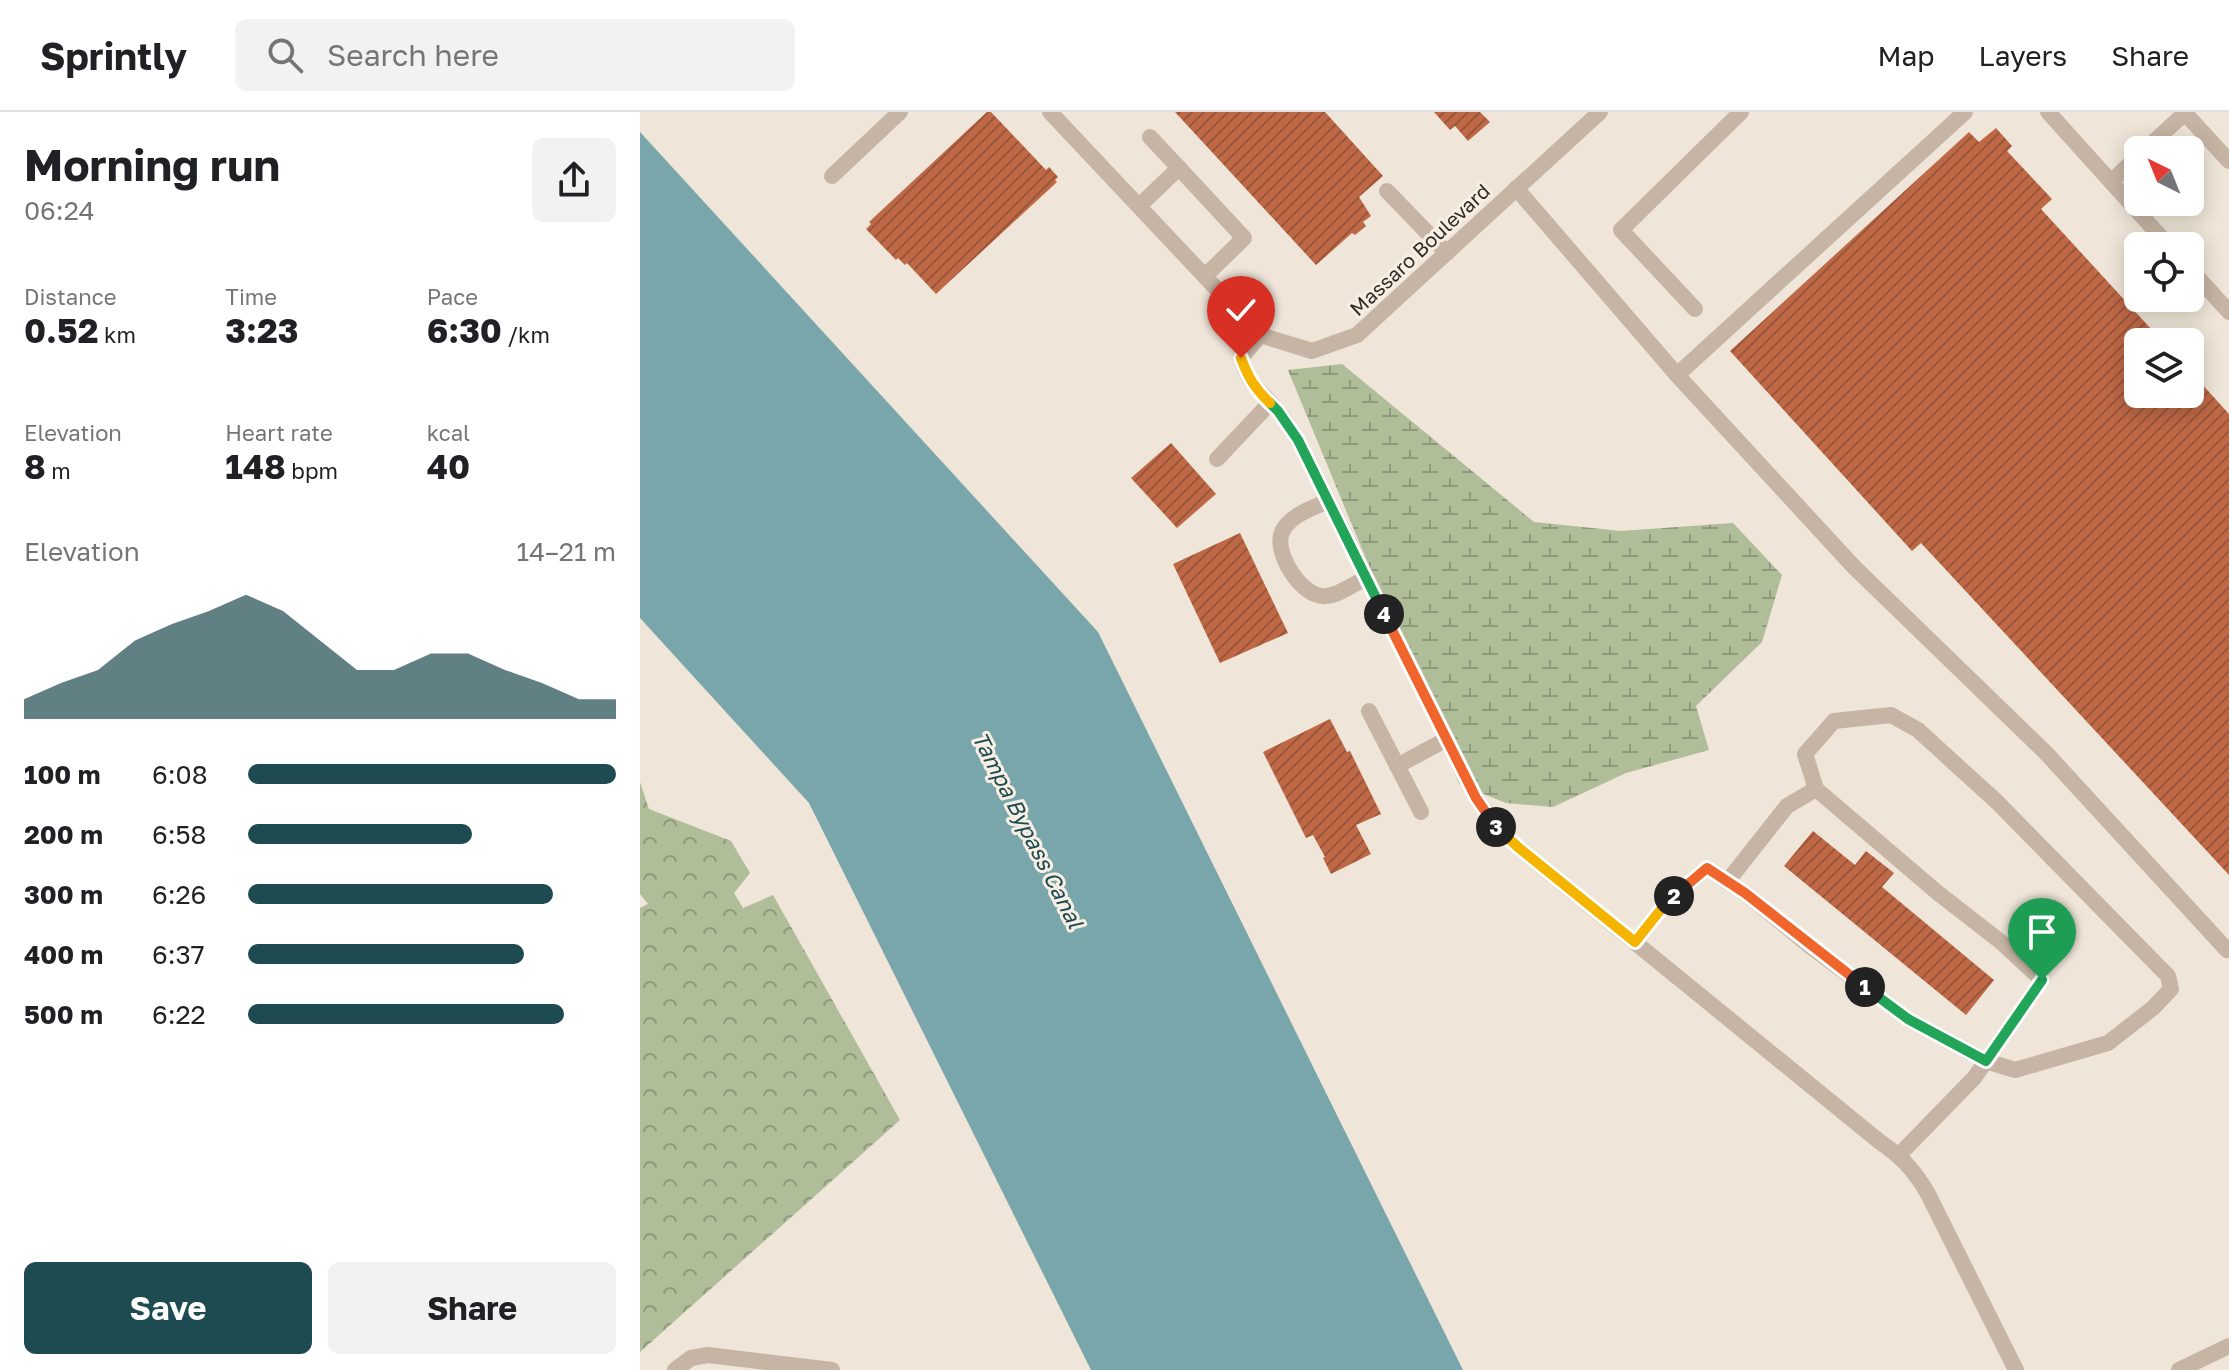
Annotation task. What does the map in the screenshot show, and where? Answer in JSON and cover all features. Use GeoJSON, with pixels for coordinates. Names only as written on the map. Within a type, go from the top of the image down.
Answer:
{"type":"FeatureCollection","features":[{"type":"Feature","properties":{"kind":"street"},"geometry":{"type":"LineString","coordinates":[[832,176],[900,112]]}},
{"type":"Feature","properties":{"kind":"street","name":"Massaro Boulevard"},"geometry":{"type":"LineString","coordinates":[[1058,115],[1260,335],[1312,351],[1357,335],[1600,112]]}},
{"type":"Feature","properties":{"kind":"street"},"geometry":{"type":"LineString","coordinates":[[1695,309],[1621,230],[1741,112]]}},
{"type":"Feature","properties":{"kind":"street"},"geometry":{"type":"LineString","coordinates":[[1677,375],[1965,112]]}},
{"type":"Feature","properties":{"kind":"street"},"geometry":{"type":"LineString","coordinates":[[2048,112],[2156,232]]}},
{"type":"Feature","properties":{"kind":"street"},"geometry":{"type":"LineString","coordinates":[[2160,136],[2184,113],[2229,161]]}},
{"type":"Feature","properties":{"kind":"street"},"geometry":{"type":"LineString","coordinates":[[1150,137],[1244,238],[1205,276]]}},
{"type":"Feature","properties":{"kind":"street"},"geometry":{"type":"LineString","coordinates":[[1139,206],[1179,168]]}},
{"type":"Feature","properties":{"kind":"street"},"geometry":{"type":"LineString","coordinates":[[2111,182],[2124,169]]}},
{"type":"Feature","properties":{"kind":"street"},"geometry":{"type":"LineString","coordinates":[[1516,188],[1677,375],[1854,567],[2046,753],[2229,949]]}},
{"type":"Feature","properties":{"kind":"street"},"geometry":{"type":"LineString","coordinates":[[1387,191],[1447,253]]}},
{"type":"Feature","properties":{"kind":"street"},"geometry":{"type":"LineString","coordinates":[[2204,284],[2229,312]]}},
{"type":"Feature","properties":{"kind":"street"},"geometry":{"type":"LineString","coordinates":[[1260,335],[1241,358],[1247,376],[1298,440],[1476,798],[1500,832],[1899,1155],[1928,1194],[2016,1370]]}},
{"type":"Feature","properties":{"kind":"street"},"geometry":{"type":"LineString","coordinates":[[1217,459],[1270,403]]}},
{"type":"Feature","properties":{"kind":"street"},"geometry":{"type":"LineString","coordinates":[[1328,501],[1295,518],[1283,529],[1279,542],[1282,554],[1300,584],[1319,596],[1329,596],[1366,578]]}},
{"type":"Feature","properties":{"kind":"street"},"geometry":{"type":"LineString","coordinates":[[1369,711],[1421,812]]}},
{"type":"Feature","properties":{"kind":"street"},"geometry":{"type":"LineString","coordinates":[[1635,942],[1666,903],[1707,868],[1745,893],[1908,1019],[1986,1061],[2015,1070],[2108,1043],[2153,1008],[2171,989],[2168,976],[1997,802],[1918,730],[1891,715],[1834,721],[1805,754],[1816,789],[2001,942],[2042,980],[1986,1061],[1974,1078],[1899,1155]]}},
{"type":"Feature","properties":{"kind":"street"},"geometry":{"type":"LineString","coordinates":[[1397,766],[1447,739]]}},
{"type":"Feature","properties":{"kind":"street"},"geometry":{"type":"LineString","coordinates":[[1727,882],[1787,806],[1816,789]]}},
{"type":"Feature","properties":{"kind":"street"},"geometry":{"type":"LineString","coordinates":[[2179,1370],[2229,1346]]}},
{"type":"Feature","properties":{"kind":"street"},"geometry":{"type":"LineString","coordinates":[[675,1370],[691,1358],[708,1355],[832,1370]]}},
{"type":"Feature","properties":{"kind":"green space"},"geometry":{"type":"Polygon","coordinates":[[[1342,364],[1534,522],[1621,531],[1733,523],[1782,575],[1762,642],[1696,706],[1709,750],[1626,773],[1553,807],[1506,803],[1459,784],[1288,370],[1342,364]]]}},
{"type":"Feature","properties":{"kind":"green space"},"geometry":{"type":"Polygon","coordinates":[[[640,782],[649,809],[731,841],[750,873],[734,893],[743,908],[773,895],[900,1120],[640,1352],[640,908],[648,904],[640,894],[640,782]]]}},
{"type":"Feature","properties":{"kind":"water","name":"Tampa Bypass Canal"},"geometry":{"type":"Polygon","coordinates":[[[640,132],[1098,632],[1463,1370],[1091,1370],[809,803],[640,618],[640,132]]]}},
{"type":"Feature","properties":{"kind":"building"},"geometry":{"type":"Polygon","coordinates":[[[987,112],[991,112],[1046,170],[1049,167],[1058,177],[1057,182],[936,294],[907,263],[905,265],[898,258],[896,260],[866,229],[871,224],[869,222],[987,112]]]}},
{"type":"Feature","properties":{"kind":"building"},"geometry":{"type":"Polygon","coordinates":[[[1175,112],[1325,112],[1383,176],[1359,197],[1371,216],[1363,222],[1366,226],[1355,235],[1352,233],[1316,265],[1175,112]]]}},
{"type":"Feature","properties":{"kind":"building"},"geometry":{"type":"Polygon","coordinates":[[[1434,112],[1480,112],[1490,122],[1468,141],[1455,126],[1450,130],[1434,112]]]}},
{"type":"Feature","properties":{"kind":"building"},"geometry":{"type":"Polygon","coordinates":[[[1996,128],[2012,146],[2007,151],[2052,199],[2041,209],[2124,299],[2124,312],[2135,312],[2150,328],[2124,328],[2124,408],[2204,408],[2204,386],[2229,414],[2229,875],[1921,543],[1912,551],[1730,351],[1969,132],[1979,142],[1996,128]]]}},
{"type":"Feature","properties":{"kind":"building"},"geometry":{"type":"Polygon","coordinates":[[[1171,443],[1216,494],[1177,528],[1131,478],[1171,443]]]}},
{"type":"Feature","properties":{"kind":"building"},"geometry":{"type":"Polygon","coordinates":[[[1240,533],[1288,633],[1220,663],[1173,564],[1240,533]]]}},
{"type":"Feature","properties":{"kind":"building"},"geometry":{"type":"Polygon","coordinates":[[[1330,719],[1347,752],[1350,751],[1381,814],[1356,825],[1371,854],[1331,874],[1313,835],[1306,838],[1263,752],[1330,719]]]}},
{"type":"Feature","properties":{"kind":"building"},"geometry":{"type":"Polygon","coordinates":[[[1813,831],[1855,865],[1866,851],[1894,873],[1882,887],[1994,980],[1966,1015],[1784,866],[1813,831]]]}},
{"type":"Feature","properties":{"kind":"route"},"geometry":{"type":"LineString","coordinates":[[1241,358],[1247,376],[1257,391],[1278,411],[1298,440],[1476,798],[1490,819],[1500,832],[1635,942],[1666,903],[1707,868],[1745,893],[1908,1019],[1986,1061],[2042,980]]}}]}
